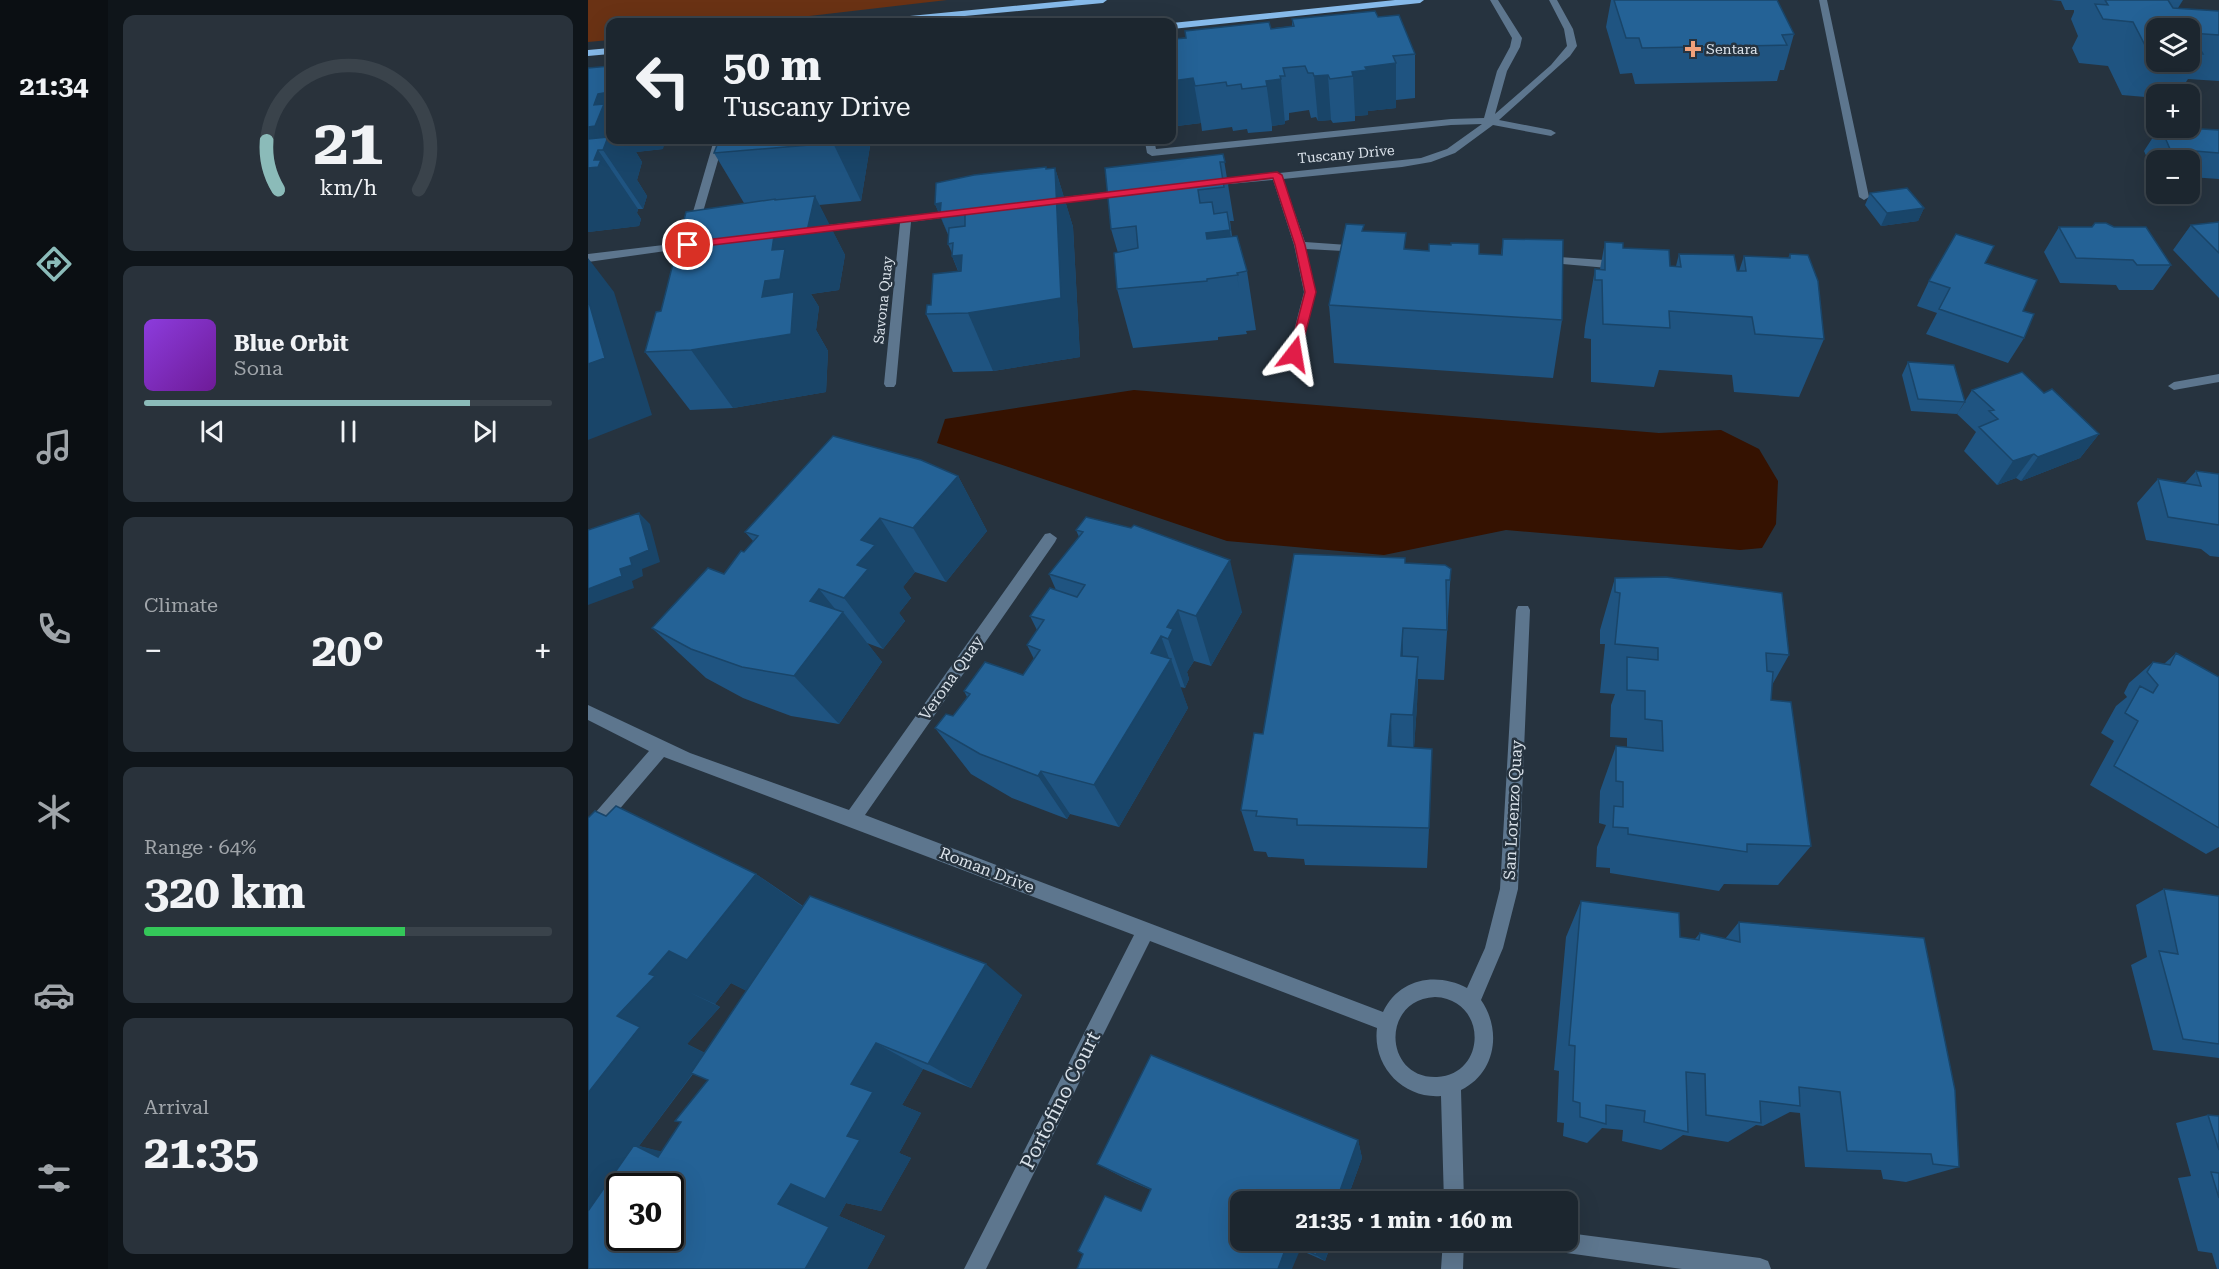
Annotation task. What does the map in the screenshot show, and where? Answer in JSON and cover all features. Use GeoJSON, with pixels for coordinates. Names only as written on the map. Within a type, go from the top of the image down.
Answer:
{"type":"FeatureCollection","features":[{"type":"Feature","properties":{"kind":"main road"},"geometry":{"type":"LineString","coordinates":[[918,18],[1103,0]]}},
{"type":"Feature","properties":{"kind":"main road"},"geometry":{"type":"LineString","coordinates":[[1176,26],[1420,0]]}},
{"type":"Feature","properties":{"kind":"main road"},"geometry":{"type":"LineString","coordinates":[[588,53],[606,51]]}},
{"type":"Feature","properties":{"kind":"street"},"geometry":{"type":"LineString","coordinates":[[1488,122],[1502,71],[1515,47],[1517,38],[1494,0]]}},
{"type":"Feature","properties":{"kind":"street","name":"Tuscany Drive"},"geometry":{"type":"LineString","coordinates":[[1196,185],[1425,161],[1454,149],[1541,81],[1566,57],[1571,48],[1569,31],[1553,0]]}},
{"type":"Feature","properties":{"kind":"street"},"geometry":{"type":"LineString","coordinates":[[1823,0],[1864,197]]}},
{"type":"Feature","properties":{"kind":"street"},"geometry":{"type":"LineString","coordinates":[[1150,144],[1152,153],[1451,122],[1488,122],[1551,133]]}},
{"type":"Feature","properties":{"kind":"street"},"geometry":{"type":"LineString","coordinates":[[688,245],[717,144]]}},
{"type":"Feature","properties":{"kind":"street"},"geometry":{"type":"LineString","coordinates":[[1277,175],[1300,245],[1310,292],[1294,354]]}},
{"type":"Feature","properties":{"kind":"street"},"geometry":{"type":"LineString","coordinates":[[1033,204],[1138,192]]}},
{"type":"Feature","properties":{"kind":"street"},"geometry":{"type":"LineString","coordinates":[[802,231],[975,211]]}},
{"type":"Feature","properties":{"kind":"street","name":"Savona Quay"},"geometry":{"type":"LineString","coordinates":[[890,384],[906,219]]}},
{"type":"Feature","properties":{"kind":"street"},"geometry":{"type":"LineString","coordinates":[[588,258],[711,242]]}},
{"type":"Feature","properties":{"kind":"street"},"geometry":{"type":"LineString","coordinates":[[1300,245],[1371,249]]}},
{"type":"Feature","properties":{"kind":"street"},"geometry":{"type":"LineString","coordinates":[[1535,260],[1629,266]]}},
{"type":"Feature","properties":{"kind":"street"},"geometry":{"type":"LineString","coordinates":[[2174,386],[2219,378]]}},
{"type":"Feature","properties":{"kind":"street","name":"Verona Quay"},"geometry":{"type":"LineString","coordinates":[[853,819],[1050,538]]}},
{"type":"Feature","properties":{"kind":"street","name":"San Lorenzo Quay"},"geometry":{"type":"LineString","coordinates":[[1470,1002],[1491,960],[1503,926],[1509,889],[1523,610]]}},
{"type":"Feature","properties":{"kind":"street","name":"Roman Drive"},"geometry":{"type":"LineString","coordinates":[[588,712],[612,726],[662,748],[1388,1023]]}},
{"type":"Feature","properties":{"kind":"street"},"geometry":{"type":"LineString","coordinates":[[588,833],[662,748]]}},
{"type":"Feature","properties":{"kind":"street","name":"Portofino Court"},"geometry":{"type":"LineString","coordinates":[[975,1269],[1146,932]]}},
{"type":"Feature","properties":{"kind":"street"},"geometry":{"type":"LineString","coordinates":[[1445,987],[1470,1002],[1479,1016],[1483,1033],[1483,1050],[1477,1065],[1466,1078],[1451,1086],[1436,1088],[1421,1086],[1396,1068],[1389,1053],[1388,1023],[1394,1009],[1403,998],[1416,990],[1445,987]]}},
{"type":"Feature","properties":{"kind":"street"},"geometry":{"type":"LineString","coordinates":[[1451,1086],[1454,1191]]}},
{"type":"Feature","properties":{"kind":"street"},"geometry":{"type":"LineString","coordinates":[[1578,1244],[1760,1269]]}},
{"type":"Feature","properties":{"kind":"street"},"geometry":{"type":"LineString","coordinates":[[1452,1269],[1453,1251]]}},
{"type":"Feature","properties":{"kind":"shaded area"},"geometry":{"type":"Polygon","coordinates":[[[588,0],[947,0],[792,18],[606,18],[606,40],[588,42],[588,0]]]}},
{"type":"Feature","properties":{"kind":"shaded area"},"geometry":{"type":"Polygon","coordinates":[[[1134,390],[1659,433],[1721,430],[1759,449],[1778,481],[1776,524],[1762,548],[1740,550],[1506,530],[1384,555],[1227,541],[937,443],[945,419],[1134,390]]]}},
{"type":"Feature","properties":{"kind":"building"},"geometry":{"type":"Polygon","coordinates":[[[1614,0],[1777,0],[1794,34],[1782,35],[1787,45],[1642,48],[1639,38],[1626,38],[1614,0]]]}},
{"type":"Feature","properties":{"kind":"building"},"geometry":{"type":"Polygon","coordinates":[[[2105,0],[2168,0],[2173,8],[2219,11],[2219,35],[2200,34],[2200,18],[2146,18],[2146,47],[2133,22],[2103,19],[2095,4],[2108,5],[2105,0]]]}},
{"type":"Feature","properties":{"kind":"building"},"geometry":{"type":"Polygon","coordinates":[[[1375,11],[1378,17],[1399,15],[1415,54],[1393,56],[1396,63],[1365,67],[1367,70],[1352,72],[1353,76],[1330,79],[1328,75],[1314,76],[1313,73],[1308,73],[1305,66],[1283,68],[1285,76],[1280,76],[1281,79],[1266,81],[1267,86],[1242,89],[1241,84],[1227,86],[1226,82],[1195,86],[1193,78],[1176,80],[1176,39],[1186,38],[1185,31],[1269,22],[1271,29],[1294,26],[1292,19],[1375,11]]]}},
{"type":"Feature","properties":{"kind":"building"},"geometry":{"type":"Polygon","coordinates":[[[606,66],[606,93],[598,94],[594,105],[604,104],[595,126],[588,127],[588,68],[606,66]]]}},
{"type":"Feature","properties":{"kind":"building"},"geometry":{"type":"Polygon","coordinates":[[[2200,129],[2219,130],[2219,153],[2170,149],[2165,138],[2200,138],[2200,129]]]}},
{"type":"Feature","properties":{"kind":"building"},"geometry":{"type":"Polygon","coordinates":[[[606,137],[603,150],[598,150],[594,160],[601,160],[598,167],[588,168],[588,139],[606,137]]]}},
{"type":"Feature","properties":{"kind":"building"},"geometry":{"type":"Polygon","coordinates":[[[717,144],[821,144],[714,153],[717,144]]]}},
{"type":"Feature","properties":{"kind":"building"},"geometry":{"type":"Polygon","coordinates":[[[1223,154],[1225,162],[1220,162],[1224,187],[1198,190],[1200,203],[1212,202],[1214,214],[1227,212],[1230,230],[1206,233],[1207,239],[1237,236],[1247,271],[1237,273],[1238,275],[1207,279],[1207,281],[1117,289],[1114,253],[1138,248],[1136,226],[1111,229],[1105,168],[1223,154]]]}},
{"type":"Feature","properties":{"kind":"building"},"geometry":{"type":"Polygon","coordinates":[[[1046,167],[1046,169],[1055,168],[1061,298],[968,313],[926,314],[927,305],[931,305],[933,274],[961,271],[962,255],[952,256],[953,243],[948,244],[949,228],[965,226],[965,213],[940,215],[941,203],[935,204],[936,183],[974,175],[1046,167]]]}},
{"type":"Feature","properties":{"kind":"building"},"geometry":{"type":"Polygon","coordinates":[[[1907,188],[1924,208],[1887,213],[1870,193],[1907,188]]]}},
{"type":"Feature","properties":{"kind":"building"},"geometry":{"type":"Polygon","coordinates":[[[815,196],[807,231],[774,236],[772,250],[785,249],[780,279],[765,281],[762,297],[794,292],[791,334],[691,350],[645,352],[656,312],[661,311],[686,212],[775,199],[815,196]]]}},
{"type":"Feature","properties":{"kind":"building"},"geometry":{"type":"Polygon","coordinates":[[[2219,222],[2219,253],[2191,225],[2219,222]]]}},
{"type":"Feature","properties":{"kind":"building"},"geometry":{"type":"Polygon","coordinates":[[[2095,223],[2106,223],[2114,227],[2146,227],[2171,265],[2137,265],[2133,260],[2076,258],[2059,227],[2092,227],[2095,223]]]}},
{"type":"Feature","properties":{"kind":"building"},"geometry":{"type":"Polygon","coordinates":[[[1346,224],[1364,225],[1362,231],[1406,233],[1404,249],[1429,251],[1429,244],[1479,244],[1479,254],[1502,255],[1503,239],[1563,240],[1562,320],[1329,305],[1346,224]]]}},
{"type":"Feature","properties":{"kind":"building"},"geometry":{"type":"Polygon","coordinates":[[[1956,234],[1994,246],[1985,263],[2037,280],[2023,311],[2034,314],[2024,338],[1939,309],[1950,288],[1929,281],[1956,234]]]}},
{"type":"Feature","properties":{"kind":"building"},"geometry":{"type":"Polygon","coordinates":[[[1605,242],[1623,243],[1623,248],[1669,250],[1670,266],[1681,267],[1679,254],[1734,255],[1737,271],[1746,271],[1744,256],[1790,258],[1790,254],[1808,255],[1818,281],[1824,339],[1755,334],[1752,317],[1669,311],[1670,328],[1603,324],[1602,280],[1595,280],[1595,269],[1605,270],[1605,242]]]}},
{"type":"Feature","properties":{"kind":"building"},"geometry":{"type":"Polygon","coordinates":[[[588,299],[605,358],[588,364],[588,299]]]}},
{"type":"Feature","properties":{"kind":"building"},"geometry":{"type":"Polygon","coordinates":[[[1908,362],[1954,365],[1965,402],[1918,399],[1908,362]]]}},
{"type":"Feature","properties":{"kind":"building"},"geometry":{"type":"Polygon","coordinates":[[[2022,372],[2044,393],[2052,389],[2099,434],[2038,457],[2034,454],[2013,461],[1979,427],[1998,419],[1989,411],[1994,410],[1972,390],[2022,372]]]}},
{"type":"Feature","properties":{"kind":"building"},"geometry":{"type":"Polygon","coordinates":[[[833,436],[921,460],[958,476],[913,528],[880,518],[861,540],[875,545],[857,565],[868,569],[844,598],[819,589],[810,601],[843,612],[794,676],[742,667],[691,649],[652,628],[708,568],[724,574],[741,551],[744,552],[758,536],[745,532],[833,436]]]}},
{"type":"Feature","properties":{"kind":"building"},"geometry":{"type":"Polygon","coordinates":[[[2196,471],[2219,474],[2219,525],[2168,517],[2158,479],[2201,486],[2196,471]]]}},
{"type":"Feature","properties":{"kind":"building"},"geometry":{"type":"Polygon","coordinates":[[[639,513],[649,550],[630,558],[632,565],[620,569],[622,576],[588,589],[588,530],[639,513]]]}},
{"type":"Feature","properties":{"kind":"building"},"geometry":{"type":"Polygon","coordinates":[[[1086,517],[1131,528],[1134,525],[1230,560],[1196,616],[1178,610],[1167,627],[1173,629],[1168,639],[1161,636],[1151,653],[1171,659],[1094,785],[1041,771],[1038,776],[980,754],[935,728],[946,714],[953,716],[970,694],[964,691],[985,662],[1023,675],[1040,650],[1027,645],[1044,620],[1030,616],[1050,588],[1077,597],[1085,585],[1049,574],[1083,532],[1076,530],[1086,517]]]}},
{"type":"Feature","properties":{"kind":"building"},"geometry":{"type":"Polygon","coordinates":[[[1294,554],[1405,558],[1405,563],[1445,565],[1451,569],[1450,580],[1446,580],[1447,630],[1403,628],[1401,656],[1418,657],[1413,715],[1391,714],[1388,746],[1432,749],[1429,828],[1297,825],[1297,819],[1256,816],[1257,811],[1241,810],[1254,733],[1263,734],[1294,554]]]}},
{"type":"Feature","properties":{"kind":"building"},"geometry":{"type":"Polygon","coordinates":[[[1666,577],[1782,593],[1789,655],[1766,653],[1767,671],[1773,672],[1771,700],[1791,702],[1811,846],[1747,844],[1747,852],[1628,834],[1628,828],[1613,827],[1614,806],[1623,807],[1623,782],[1616,781],[1616,746],[1663,751],[1662,721],[1645,719],[1645,691],[1627,690],[1627,657],[1658,660],[1658,648],[1615,644],[1620,593],[1615,592],[1615,578],[1666,577]]]}},
{"type":"Feature","properties":{"kind":"building"},"geometry":{"type":"Polygon","coordinates":[[[2176,653],[2219,677],[2219,828],[2114,766],[2138,721],[2125,713],[2140,686],[2153,693],[2158,685],[2147,672],[2153,662],[2170,665],[2176,653]]]}},
{"type":"Feature","properties":{"kind":"building"},"geometry":{"type":"Polygon","coordinates":[[[616,806],[756,874],[687,960],[669,951],[649,974],[655,976],[617,1016],[640,1027],[588,1093],[588,818],[595,811],[606,816],[616,806]]]}},
{"type":"Feature","properties":{"kind":"building"},"geometry":{"type":"Polygon","coordinates":[[[2164,889],[2219,896],[2219,1044],[2183,1039],[2159,951],[2178,954],[2164,889]]]}},
{"type":"Feature","properties":{"kind":"building"},"geometry":{"type":"Polygon","coordinates":[[[810,896],[986,964],[928,1064],[876,1043],[851,1084],[873,1092],[847,1136],[860,1140],[825,1199],[791,1184],[778,1204],[829,1227],[805,1269],[588,1269],[588,1211],[606,1185],[606,1251],[684,1251],[684,1173],[614,1173],[634,1145],[658,1157],[681,1122],[675,1121],[708,1080],[691,1073],[810,896]]]}},
{"type":"Feature","properties":{"kind":"building"},"geometry":{"type":"Polygon","coordinates":[[[1581,901],[1679,913],[1680,937],[1699,940],[1700,933],[1740,942],[1739,922],[1924,938],[1955,1090],[1959,1167],[1933,1164],[1931,1154],[1847,1151],[1840,1092],[1799,1087],[1800,1106],[1760,1101],[1761,1123],[1706,1115],[1705,1074],[1686,1072],[1688,1132],[1644,1122],[1645,1111],[1606,1105],[1606,1124],[1580,1117],[1580,1103],[1573,1101],[1575,1046],[1569,1045],[1581,901]]]}},
{"type":"Feature","properties":{"kind":"building"},"geometry":{"type":"Polygon","coordinates":[[[1151,1055],[1358,1140],[1340,1191],[1230,1191],[1230,1251],[1285,1251],[1278,1269],[1077,1269],[1083,1254],[1078,1251],[1105,1196],[1141,1211],[1151,1189],[1097,1164],[1151,1055]]]}},
{"type":"Feature","properties":{"kind":"building"},"geometry":{"type":"Polygon","coordinates":[[[2208,1115],[2219,1116],[2219,1150],[2208,1115]]]}},
{"type":"Feature","properties":{"kind":"building"},"geometry":{"type":"Polygon","coordinates":[[[2211,1172],[2219,1173],[2219,1198],[2211,1172]]]}},
{"type":"Feature","properties":{"kind":"place","name":"Sentara"},"geometry":{"type":"Point","coordinates":[1693,49]}},
{"type":"Feature","properties":{"kind":"route"},"geometry":{"type":"LineString","coordinates":[[688,245],[1277,175],[1300,245],[1310,292],[1294,354]]}}]}
